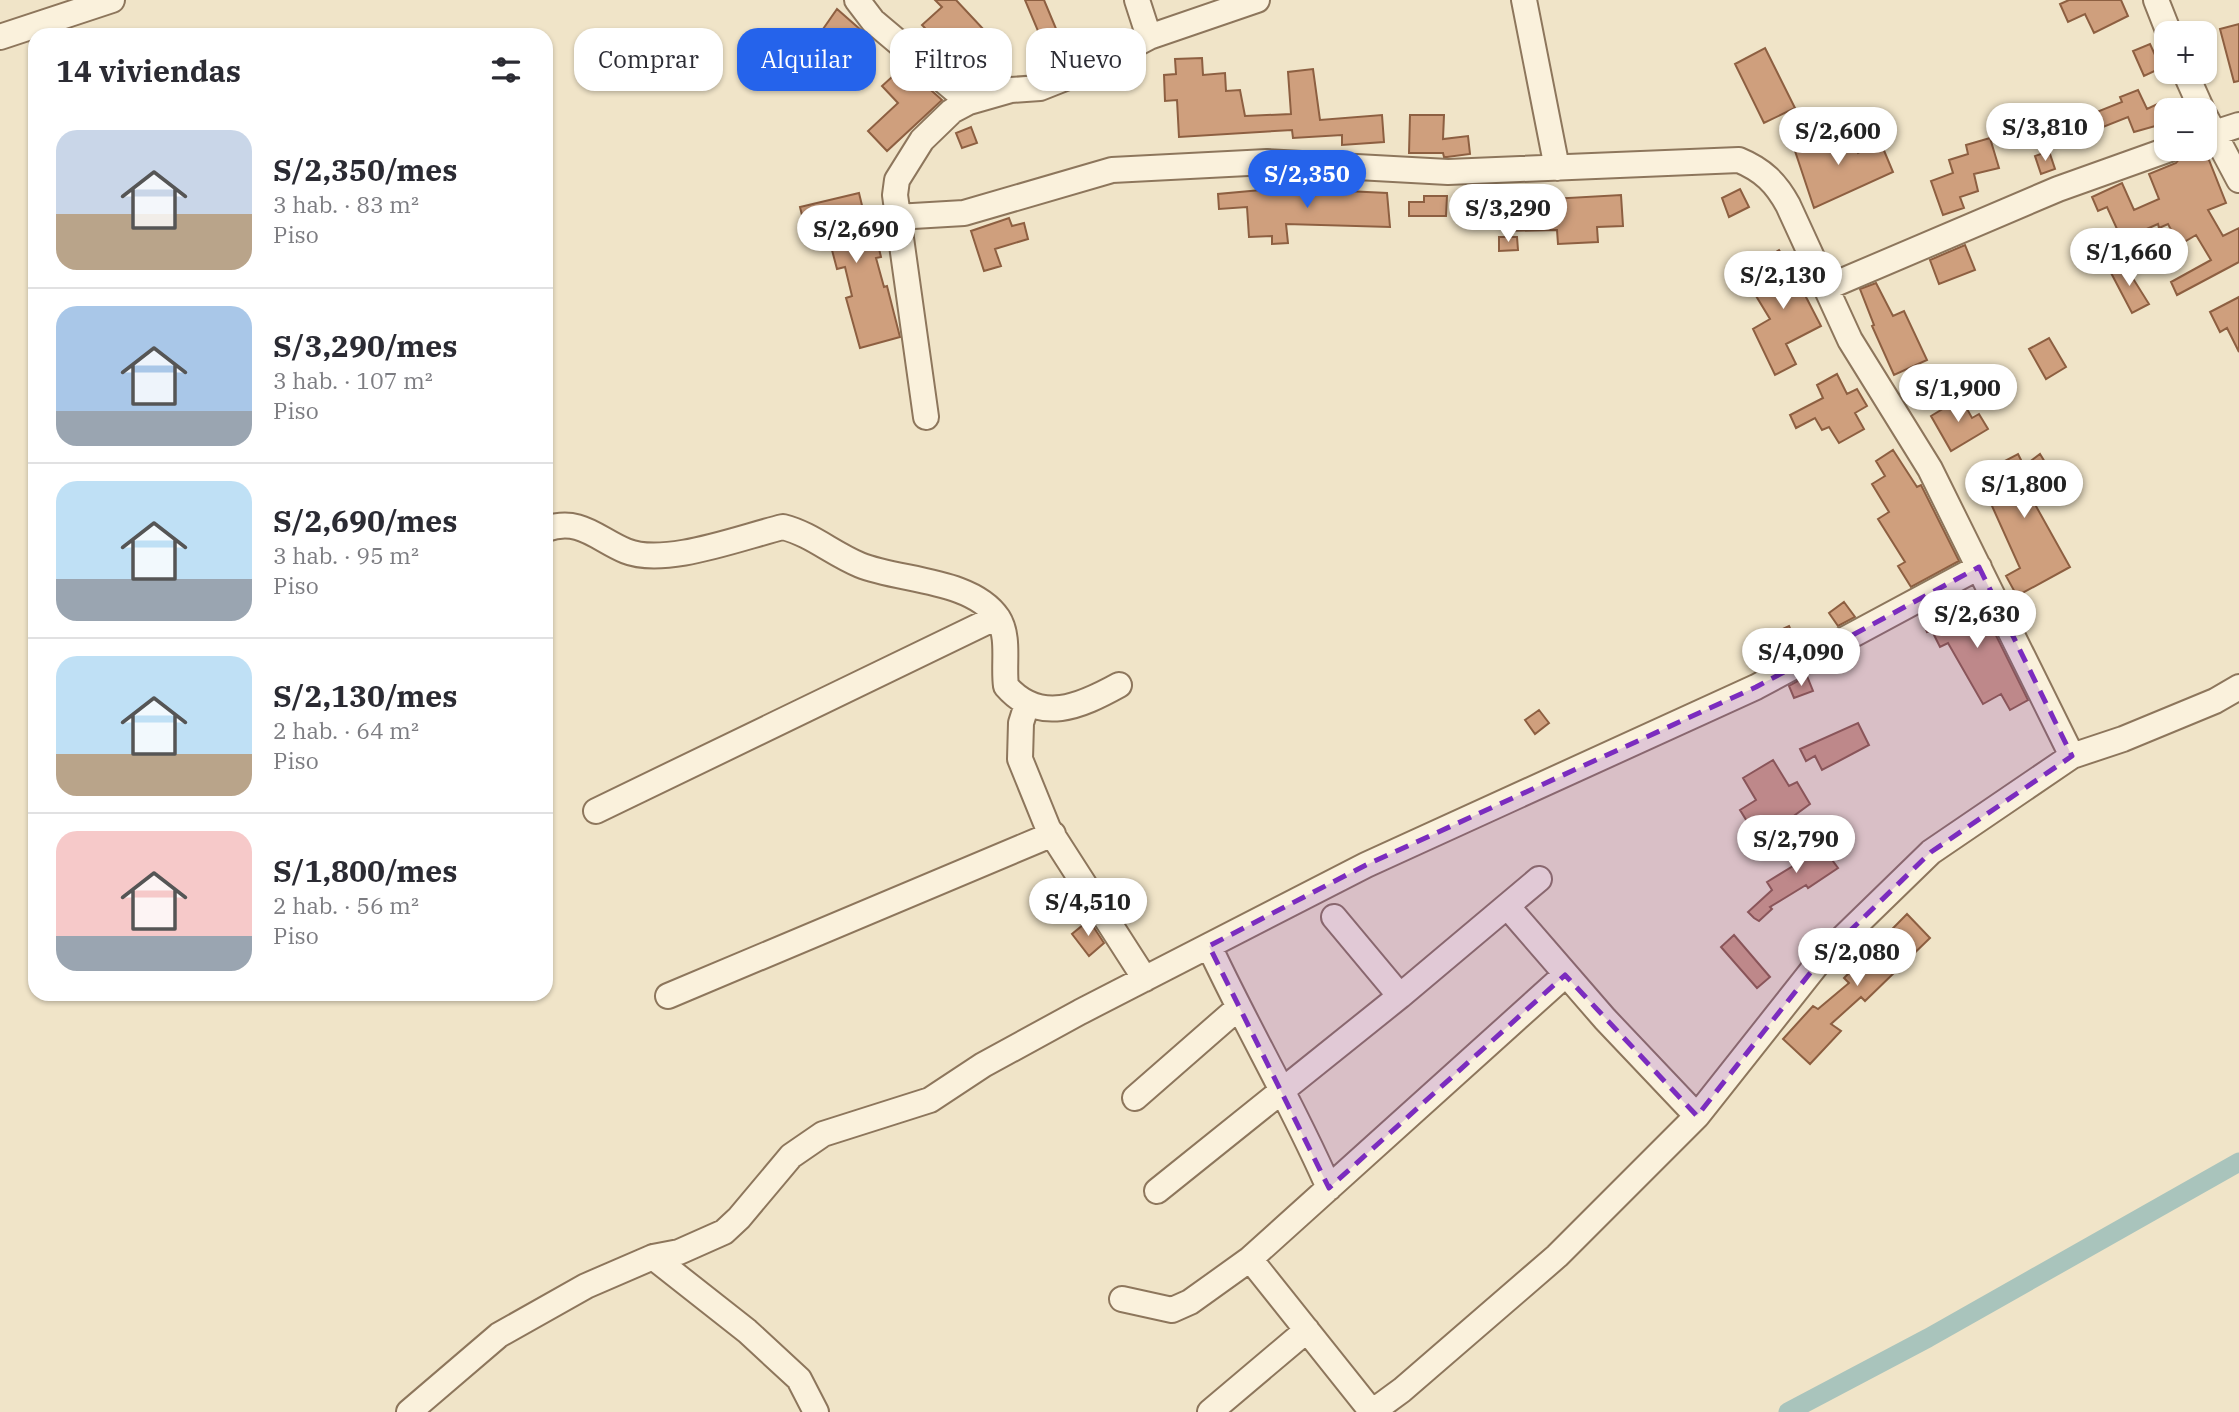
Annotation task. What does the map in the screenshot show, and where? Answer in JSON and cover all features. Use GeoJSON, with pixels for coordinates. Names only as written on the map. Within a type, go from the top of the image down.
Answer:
{"type":"FeatureCollection","features":[{"type":"Feature","properties":{"kind":"street"},"geometry":{"type":"LineString","coordinates":[[0,37],[112,0]]}},
{"type":"Feature","properties":{"kind":"street"},"geometry":{"type":"LineString","coordinates":[[856,0],[873,21],[969,102]]}},
{"type":"Feature","properties":{"kind":"street"},"geometry":{"type":"LineString","coordinates":[[1137,0],[1149,37]]}},
{"type":"Feature","properties":{"kind":"street"},"geometry":{"type":"LineString","coordinates":[[926,416],[919,383],[916,335],[896,217],[897,180],[935,124],[969,102],[1011,90],[1040,88],[1088,69],[1149,37],[1257,0]]}},
{"type":"Feature","properties":{"kind":"street"},"geometry":{"type":"LineString","coordinates":[[1524,0],[1557,168]]}},
{"type":"Feature","properties":{"kind":"street"},"geometry":{"type":"LineString","coordinates":[[2156,0],[2164,21]]}},
{"type":"Feature","properties":{"kind":"street"},"geometry":{"type":"LineString","coordinates":[[2217,128],[2239,125]]}},
{"type":"Feature","properties":{"kind":"street"},"geometry":{"type":"LineString","coordinates":[[2217,144],[2239,180]]}},
{"type":"Feature","properties":{"kind":"street"},"geometry":{"type":"LineString","coordinates":[[1828,287],[2057,189],[2154,155]]}},
{"type":"Feature","properties":{"kind":"street"},"geometry":{"type":"LineString","coordinates":[[896,217],[964,213],[1112,170],[1267,162],[1448,172],[1739,160],[1751,165],[1777,186],[1828,287],[1850,340],[1930,469],[2071,757]]}},
{"type":"Feature","properties":{"kind":"street"},"geometry":{"type":"LineString","coordinates":[[553,526],[580,527],[626,551],[657,556],[783,527],[799,531],[861,566],[932,582],[973,597],[997,617],[1005,638],[1006,686],[1027,704],[1046,710],[1067,709],[1119,685]]}},
{"type":"Feature","properties":{"kind":"street"},"geometry":{"type":"LineString","coordinates":[[409,1412],[499,1335],[586,1286],[653,1257],[679,1252],[724,1232],[791,1156],[823,1134],[930,1100],[983,1065],[1366,865],[1756,687],[1979,567]]}},
{"type":"Feature","properties":{"kind":"street"},"geometry":{"type":"LineString","coordinates":[[596,811],[997,617]]}},
{"type":"Feature","properties":{"kind":"street"},"geometry":{"type":"LineString","coordinates":[[1250,1259],[1372,1412],[1402,1390],[1557,1256],[1697,1116],[1822,958],[1931,852],[2071,757],[2134,735],[2215,701],[2239,687]]}},
{"type":"Feature","properties":{"kind":"street"},"geometry":{"type":"LineString","coordinates":[[1027,704],[1021,723],[1020,758],[1053,834],[1145,979]]}},
{"type":"Feature","properties":{"kind":"street"},"geometry":{"type":"LineString","coordinates":[[668,996],[1053,834]]}},
{"type":"Feature","properties":{"kind":"street"},"geometry":{"type":"LineString","coordinates":[[1157,1191],[1400,996],[1539,879]]}},
{"type":"Feature","properties":{"kind":"street"},"geometry":{"type":"LineString","coordinates":[[1507,906],[1565,975],[1697,1116]]}},
{"type":"Feature","properties":{"kind":"street"},"geometry":{"type":"LineString","coordinates":[[1335,917],[1400,996]]}},
{"type":"Feature","properties":{"kind":"street"},"geometry":{"type":"LineString","coordinates":[[1209,946],[1329,1188]]}},
{"type":"Feature","properties":{"kind":"street"},"geometry":{"type":"LineString","coordinates":[[1122,1299],[1172,1310],[1190,1303],[1250,1259],[1565,975]]}},
{"type":"Feature","properties":{"kind":"street"},"geometry":{"type":"LineString","coordinates":[[1135,1098],[1238,1007]]}},
{"type":"Feature","properties":{"kind":"street"},"geometry":{"type":"LineString","coordinates":[[653,1257],[747,1331],[799,1379],[817,1412]]}},
{"type":"Feature","properties":{"kind":"street"},"geometry":{"type":"LineString","coordinates":[[1210,1412],[1307,1330]]}},
{"type":"Feature","properties":{"kind":"highlighted area"},"geometry":{"type":"Polygon","coordinates":[[[1979,567],[2072,756],[1931,852],[1822,958],[1697,1116],[1565,975],[1329,1188],[1209,946],[1366,865],[1756,687],[1979,567]]]}},
{"type":"Feature","properties":{"kind":"building"},"geometry":{"type":"Polygon","coordinates":[[[935,0],[956,0],[982,28],[925,28],[922,25],[942,7],[935,0]]]}},
{"type":"Feature","properties":{"kind":"building"},"geometry":{"type":"Polygon","coordinates":[[[1025,0],[1044,0],[1056,28],[1037,28],[1025,0]]]}},
{"type":"Feature","properties":{"kind":"building"},"geometry":{"type":"Polygon","coordinates":[[[2069,0],[2121,0],[2128,16],[2094,33],[2085,14],[2068,22],[2060,4],[2069,0]]]}},
{"type":"Feature","properties":{"kind":"building"},"geometry":{"type":"Polygon","coordinates":[[[837,9],[859,28],[824,28],[837,9]]]}},
{"type":"Feature","properties":{"kind":"building"},"geometry":{"type":"Polygon","coordinates":[[[2239,24],[2239,81],[2234,82],[2220,29],[2239,24]]]}},
{"type":"Feature","properties":{"kind":"building"},"geometry":{"type":"Polygon","coordinates":[[[2150,44],[2154,53],[2154,71],[2144,76],[2133,51],[2150,44]]]}},
{"type":"Feature","properties":{"kind":"building"},"geometry":{"type":"Polygon","coordinates":[[[1765,48],[1795,108],[1764,123],[1735,64],[1765,48]]]}},
{"type":"Feature","properties":{"kind":"building"},"geometry":{"type":"Polygon","coordinates":[[[1202,58],[1203,75],[1225,73],[1226,91],[1240,90],[1245,116],[1291,114],[1288,72],[1313,69],[1320,120],[1382,115],[1384,142],[1342,145],[1342,135],[1293,138],[1292,130],[1179,137],[1177,100],[1165,101],[1164,75],[1176,74],[1175,59],[1202,58]]]}},
{"type":"Feature","properties":{"kind":"building"},"geometry":{"type":"Polygon","coordinates":[[[890,79],[890,91],[932,91],[942,100],[887,151],[868,131],[898,103],[882,86],[890,79]]]}},
{"type":"Feature","properties":{"kind":"building"},"geometry":{"type":"Polygon","coordinates":[[[2138,90],[2147,109],[2154,106],[2154,126],[2134,132],[2128,117],[2093,131],[2089,115],[2122,102],[2120,97],[2138,90]]]}},
{"type":"Feature","properties":{"kind":"building"},"geometry":{"type":"Polygon","coordinates":[[[1410,115],[1444,115],[1443,139],[1468,136],[1470,154],[1444,157],[1443,153],[1409,153],[1410,115]]]}},
{"type":"Feature","properties":{"kind":"building"},"geometry":{"type":"Polygon","coordinates":[[[971,127],[977,143],[962,148],[956,133],[971,127]]]}},
{"type":"Feature","properties":{"kind":"building"},"geometry":{"type":"Polygon","coordinates":[[[1811,132],[1821,150],[1849,136],[1858,153],[1880,141],[1893,172],[1814,208],[1792,142],[1811,132]]]}},
{"type":"Feature","properties":{"kind":"building"},"geometry":{"type":"Polygon","coordinates":[[[1990,138],[1999,168],[1974,174],[1978,191],[1960,197],[1964,208],[1943,215],[1931,181],[1953,173],[1949,160],[1968,154],[1966,145],[1990,138]]]}},
{"type":"Feature","properties":{"kind":"building"},"geometry":{"type":"Polygon","coordinates":[[[2049,151],[2055,169],[2041,174],[2035,156],[2049,151]]]}},
{"type":"Feature","properties":{"kind":"building"},"geometry":{"type":"Polygon","coordinates":[[[2209,161],[2226,203],[2208,210],[2223,236],[2239,228],[2239,262],[2177,295],[2171,282],[2211,260],[2196,235],[2179,245],[2168,224],[2159,228],[2158,224],[2122,240],[2107,207],[2098,211],[2092,197],[2122,183],[2134,210],[2159,199],[2149,174],[2176,163],[2209,161]]]}},
{"type":"Feature","properties":{"kind":"building"},"geometry":{"type":"Polygon","coordinates":[[[1284,188],[1387,193],[1390,227],[1286,224],[1288,243],[1272,244],[1272,236],[1249,237],[1247,207],[1219,209],[1218,194],[1284,188]]]}},
{"type":"Feature","properties":{"kind":"building"},"geometry":{"type":"Polygon","coordinates":[[[1740,189],[1749,207],[1729,217],[1722,198],[1740,189]]]}},
{"type":"Feature","properties":{"kind":"building"},"geometry":{"type":"Polygon","coordinates":[[[859,193],[866,222],[872,220],[881,257],[876,258],[884,287],[887,286],[900,337],[860,348],[846,298],[852,296],[845,267],[837,269],[828,235],[808,240],[800,207],[859,193]]]}},
{"type":"Feature","properties":{"kind":"building"},"geometry":{"type":"Polygon","coordinates":[[[1621,195],[1623,226],[1597,227],[1598,242],[1558,244],[1557,230],[1505,231],[1504,197],[1551,196],[1551,199],[1621,195]]]}},
{"type":"Feature","properties":{"kind":"building"},"geometry":{"type":"Polygon","coordinates":[[[1424,196],[1447,196],[1446,216],[1409,216],[1409,202],[1424,202],[1424,196]]]}},
{"type":"Feature","properties":{"kind":"building"},"geometry":{"type":"Polygon","coordinates":[[[1009,218],[1012,226],[1024,223],[1028,239],[995,249],[1001,266],[984,271],[971,231],[1009,218]]]}},
{"type":"Feature","properties":{"kind":"building"},"geometry":{"type":"Polygon","coordinates":[[[1499,237],[1517,237],[1518,250],[1499,251],[1499,237]]]}},
{"type":"Feature","properties":{"kind":"building"},"geometry":{"type":"Polygon","coordinates":[[[1965,245],[1975,270],[1939,284],[1930,260],[1965,245]]]}},
{"type":"Feature","properties":{"kind":"building"},"geometry":{"type":"Polygon","coordinates":[[[1779,250],[1790,267],[1795,264],[1809,287],[1812,293],[1806,297],[1821,326],[1786,344],[1796,364],[1775,375],[1753,329],[1770,319],[1750,286],[1768,275],[1760,262],[1779,250]]]}},
{"type":"Feature","properties":{"kind":"building"},"geometry":{"type":"Polygon","coordinates":[[[2122,261],[2149,304],[2132,313],[2109,269],[2122,261]]]}},
{"type":"Feature","properties":{"kind":"building"},"geometry":{"type":"Polygon","coordinates":[[[1876,283],[1893,316],[1904,311],[1927,360],[1894,375],[1872,326],[1874,325],[1860,289],[1876,283]]]}},
{"type":"Feature","properties":{"kind":"building"},"geometry":{"type":"Polygon","coordinates":[[[2239,297],[2239,352],[2227,328],[2220,332],[2210,312],[2239,297]]]}},
{"type":"Feature","properties":{"kind":"building"},"geometry":{"type":"Polygon","coordinates":[[[2049,338],[2066,367],[2046,379],[2029,349],[2049,338]]]}},
{"type":"Feature","properties":{"kind":"building"},"geometry":{"type":"Polygon","coordinates":[[[1837,374],[1847,394],[1857,389],[1867,406],[1855,413],[1864,429],[1839,443],[1829,427],[1822,430],[1815,418],[1796,428],[1790,415],[1823,398],[1817,385],[1837,374]]]}},
{"type":"Feature","properties":{"kind":"building"},"geometry":{"type":"Polygon","coordinates":[[[1961,398],[1972,418],[1979,414],[1988,429],[1951,451],[1931,416],[1961,398]]]}},
{"type":"Feature","properties":{"kind":"building"},"geometry":{"type":"Polygon","coordinates":[[[1893,450],[1917,487],[1921,485],[1959,561],[1911,587],[1898,566],[1905,562],[1878,519],[1889,512],[1872,484],[1885,476],[1876,461],[1893,450]]]}},
{"type":"Feature","properties":{"kind":"building"},"geometry":{"type":"Polygon","coordinates":[[[2018,454],[2024,466],[2040,454],[2051,472],[2043,477],[2049,486],[2032,499],[2070,567],[2017,596],[2006,576],[2020,568],[1978,475],[2018,454]]]}},
{"type":"Feature","properties":{"kind":"building"},"geometry":{"type":"Polygon","coordinates":[[[1976,595],[2028,700],[2010,710],[2001,694],[1983,704],[1948,643],[1940,647],[1932,631],[1927,632],[1921,617],[1976,595]]]}},
{"type":"Feature","properties":{"kind":"building"},"geometry":{"type":"Polygon","coordinates":[[[1844,602],[1855,617],[1838,626],[1829,613],[1844,602]]]}},
{"type":"Feature","properties":{"kind":"building"},"geometry":{"type":"Polygon","coordinates":[[[1789,626],[1797,645],[1783,651],[1776,632],[1789,626]]]}},
{"type":"Feature","properties":{"kind":"building"},"geometry":{"type":"Polygon","coordinates":[[[1807,676],[1813,691],[1794,698],[1789,686],[1807,676]]]}},
{"type":"Feature","properties":{"kind":"building"},"geometry":{"type":"Polygon","coordinates":[[[1539,710],[1549,723],[1535,734],[1525,720],[1539,710]]]}},
{"type":"Feature","properties":{"kind":"building"},"geometry":{"type":"Polygon","coordinates":[[[1858,723],[1869,745],[1822,770],[1815,756],[1806,761],[1800,749],[1858,723]]]}},
{"type":"Feature","properties":{"kind":"building"},"geometry":{"type":"Polygon","coordinates":[[[1773,760],[1789,786],[1797,782],[1810,804],[1776,829],[1774,825],[1756,836],[1740,810],[1756,800],[1743,778],[1773,760]]]}},
{"type":"Feature","properties":{"kind":"building"},"geometry":{"type":"Polygon","coordinates":[[[1815,837],[1838,868],[1808,888],[1806,885],[1770,907],[1772,909],[1759,921],[1754,918],[1748,912],[1772,890],[1767,882],[1793,866],[1784,852],[1796,844],[1799,849],[1815,837]]]}},
{"type":"Feature","properties":{"kind":"building"},"geometry":{"type":"Polygon","coordinates":[[[1907,914],[1930,938],[1865,1001],[1861,997],[1831,1024],[1841,1031],[1810,1064],[1783,1039],[1813,1006],[1818,1009],[1849,983],[1844,978],[1907,914]]]}},
{"type":"Feature","properties":{"kind":"building"},"geometry":{"type":"Polygon","coordinates":[[[1089,920],[1104,943],[1089,956],[1072,934],[1089,920]]]}},
{"type":"Feature","properties":{"kind":"building"},"geometry":{"type":"Polygon","coordinates":[[[1734,935],[1770,977],[1757,988],[1721,947],[1734,935]]]}},
{"type":"Feature","properties":{"kind":"waterway"},"geometry":{"type":"LineString","coordinates":[[1788,1412],[1928,1338],[2239,1162]]}}]}
